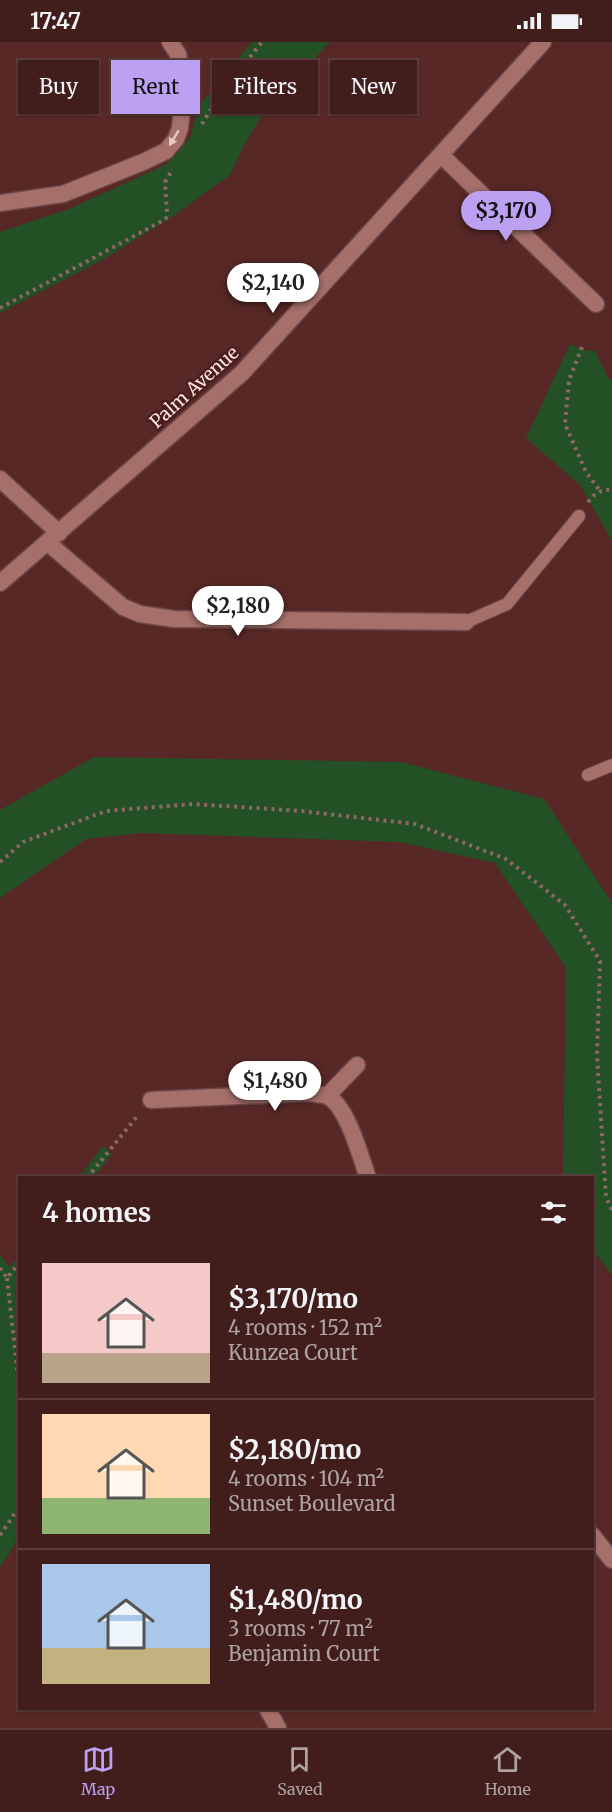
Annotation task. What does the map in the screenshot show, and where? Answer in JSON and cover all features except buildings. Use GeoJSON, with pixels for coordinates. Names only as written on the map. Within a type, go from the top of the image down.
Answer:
{"type":"FeatureCollection","features":[{"type":"Feature","properties":{"kind":"street"},"geometry":{"type":"LineString","coordinates":[[0,203],[63,194],[144,162],[166,150],[176,139],[180,128],[184,87],[178,54],[170,42]]}},
{"type":"Feature","properties":{"kind":"street","name":"Palm Avenue"},"geometry":{"type":"LineString","coordinates":[[0,583],[242,373],[543,42]]}},
{"type":"Feature","properties":{"kind":"street"},"geometry":{"type":"LineString","coordinates":[[441,155],[596,304]]}},
{"type":"Feature","properties":{"kind":"street"},"geometry":{"type":"LineString","coordinates":[[0,479],[53,538],[123,607],[140,614],[157,618],[466,622]]}},
{"type":"Feature","properties":{"kind":"street"},"geometry":{"type":"LineString","coordinates":[[327,1096],[357,1065]]}},
{"type":"Feature","properties":{"kind":"street"},"geometry":{"type":"LineString","coordinates":[[151,1100],[308,1093],[327,1096],[343,1113],[367,1176]]}},
{"type":"Feature","properties":{"kind":"street"},"geometry":{"type":"LineString","coordinates":[[594,1538],[612,1560]]}},
{"type":"Feature","properties":{"kind":"street"},"geometry":{"type":"LineString","coordinates":[[268,1710],[278,1728]]}},
{"type":"Feature","properties":{"kind":"lane"},"geometry":{"type":"LineString","coordinates":[[466,622],[507,604],[579,516]]}},
{"type":"Feature","properties":{"kind":"lane"},"geometry":{"type":"LineString","coordinates":[[588,775],[612,765]]}},
{"type":"Feature","properties":{"kind":"path"},"geometry":{"type":"LineString","coordinates":[[198,132],[221,93],[262,42]]}},
{"type":"Feature","properties":{"kind":"path"},"geometry":{"type":"LineString","coordinates":[[0,308],[162,221],[166,213],[165,182],[176,166]]}},
{"type":"Feature","properties":{"kind":"path"},"geometry":{"type":"LineString","coordinates":[[582,346],[569,380],[565,424],[586,472],[600,491]]}},
{"type":"Feature","properties":{"kind":"path"},"geometry":{"type":"LineString","coordinates":[[579,516],[592,496],[600,491],[612,490]]}},
{"type":"Feature","properties":{"kind":"path"},"geometry":{"type":"LineString","coordinates":[[0,862],[23,842],[106,811],[193,804],[301,811],[415,824],[506,859],[565,905],[600,961],[597,1056],[606,1197],[612,1210]]}},
{"type":"Feature","properties":{"kind":"path"},"geometry":{"type":"LineString","coordinates":[[89,1176],[151,1100]]}},
{"type":"Feature","properties":{"kind":"path"},"geometry":{"type":"LineString","coordinates":[[7,1278],[18,1264]]}},
{"type":"Feature","properties":{"kind":"path"},"geometry":{"type":"LineString","coordinates":[[0,1268],[7,1278],[18,1376]]}},
{"type":"Feature","properties":{"kind":"path"},"geometry":{"type":"LineString","coordinates":[[0,1535],[18,1509]]}},
{"type":"Feature","properties":{"kind":"green space"},"geometry":{"type":"Polygon","coordinates":[[[252,42],[330,42],[313,60],[237,60],[252,42]]]}},
{"type":"Feature","properties":{"kind":"green space"},"geometry":{"type":"Polygon","coordinates":[[[212,90],[212,114],[264,114],[243,147],[230,175],[173,216],[106,258],[0,313],[0,232],[69,209],[167,164],[190,138],[196,114],[200,114],[200,105],[212,90]]]}},
{"type":"Feature","properties":{"kind":"green space"},"geometry":{"type":"Polygon","coordinates":[[[570,344],[582,350],[595,351],[607,376],[612,381],[612,541],[580,485],[526,438],[570,344]]]}},
{"type":"Feature","properties":{"kind":"green space"},"geometry":{"type":"Polygon","coordinates":[[[94,757],[401,762],[544,799],[612,903],[612,1275],[594,1251],[594,1176],[563,1176],[566,968],[495,863],[399,842],[141,833],[86,839],[0,898],[0,810],[94,757]]]}},
{"type":"Feature","properties":{"kind":"green space"},"geometry":{"type":"Polygon","coordinates":[[[103,1146],[112,1154],[95,1176],[80,1176],[103,1146]]]}},
{"type":"Feature","properties":{"kind":"green space"},"geometry":{"type":"Polygon","coordinates":[[[0,1255],[10,1268],[18,1256],[18,1539],[0,1567],[0,1255]]]}}]}
